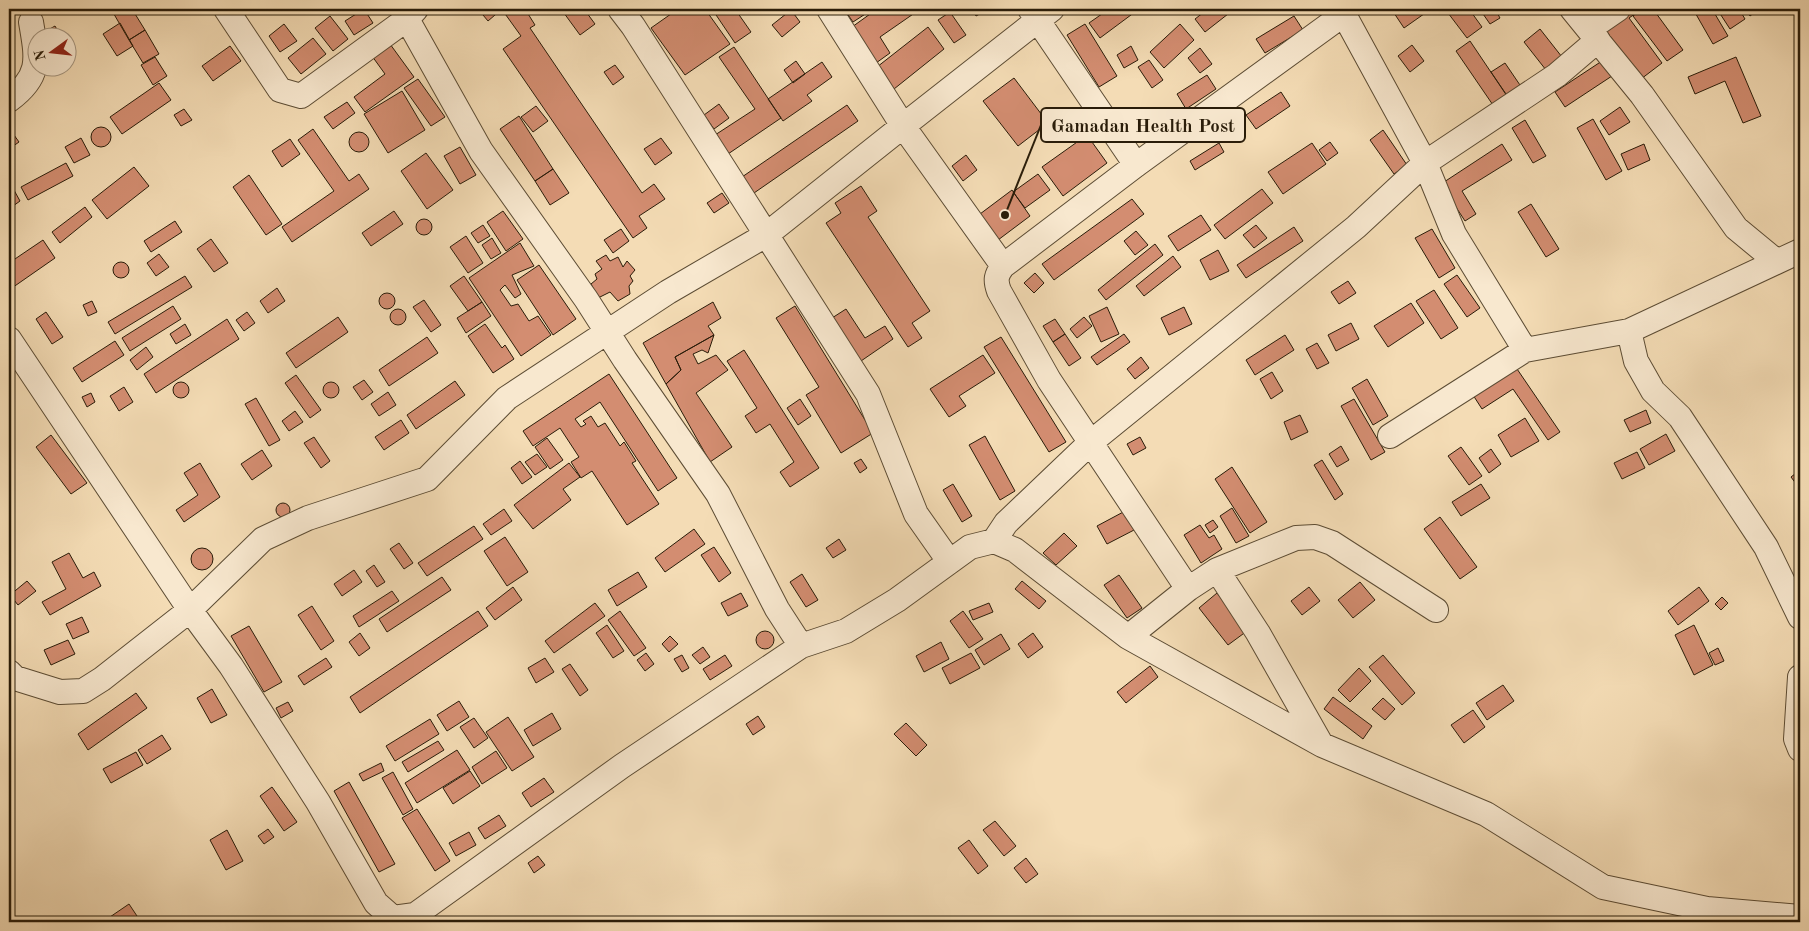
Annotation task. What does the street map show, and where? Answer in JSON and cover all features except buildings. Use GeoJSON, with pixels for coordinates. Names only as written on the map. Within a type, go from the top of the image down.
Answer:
{"type":"FeatureCollection","features":[{"type":"Feature","properties":{"kind":"street"},"geometry":{"type":"LineString","coordinates":[[226,9],[280,90],[301,96],[412,14],[481,151],[586,298],[606,331],[718,494],[777,609],[801,646]]}},
{"type":"Feature","properties":{"kind":"street"},"geometry":{"type":"LineString","coordinates":[[620,9],[634,26],[868,394],[916,514],[949,562]]}},
{"type":"Feature","properties":{"kind":"street"},"geometry":{"type":"LineString","coordinates":[[829,9],[904,126],[1003,266]]}},
{"type":"Feature","properties":{"kind":"street"},"geometry":{"type":"LineString","coordinates":[[1572,9],[1642,95],[1736,228],[1776,261]]}},
{"type":"Feature","properties":{"kind":"street"},"geometry":{"type":"LineString","coordinates":[[9,339],[190,610],[231,666],[313,794],[376,903],[393,918],[415,915],[622,766],[801,646],[846,631],[897,600],[970,547],[994,540],[1006,523],[1090,443],[1356,227],[1425,163],[1557,75],[1618,9]]}},
{"type":"Feature","properties":{"kind":"street"},"geometry":{"type":"LineString","coordinates":[[9,672],[15,678],[60,692],[83,691],[102,679],[190,610],[263,539],[308,518],[428,479],[507,398],[606,331],[766,234],[904,126],[1040,12],[1136,166]]}},
{"type":"Feature","properties":{"kind":"street"},"geometry":{"type":"LineString","coordinates":[[1188,589],[1049,380],[999,291],[996,282],[997,274],[1003,266],[1342,12],[1425,163],[1454,234],[1525,350]]}},
{"type":"Feature","properties":{"kind":"street"},"geometry":{"type":"LineString","coordinates":[[9,100],[28,83],[37,58],[31,22]]}},
{"type":"Feature","properties":{"kind":"street"},"geometry":{"type":"LineString","coordinates":[[1390,436],[1525,350],[1629,331],[1800,251]]}},
{"type":"Feature","properties":{"kind":"street"},"geometry":{"type":"LineString","coordinates":[[1629,331],[1636,360],[1653,390],[1680,418],[1766,547],[1800,617]]}},
{"type":"Feature","properties":{"kind":"street"},"geometry":{"type":"LineString","coordinates":[[1128,637],[1188,589],[1217,570],[1296,538],[1315,537],[1332,543],[1436,610]]}},
{"type":"Feature","properties":{"kind":"street"},"geometry":{"type":"LineString","coordinates":[[994,540],[1015,550],[1128,637],[1322,745],[1486,814],[1603,887],[1706,909],[1800,917]]}},
{"type":"Feature","properties":{"kind":"street"},"geometry":{"type":"LineString","coordinates":[[1217,570],[1258,633],[1322,745]]}},
{"type":"Feature","properties":{"kind":"street"},"geometry":{"type":"LineString","coordinates":[[1800,677],[1796,739],[1800,749]]}},
{"type":"Feature","properties":{"kind":"place","name":"Gamadan Health Post"},"geometry":{"type":"Point","coordinates":[1005,215]}}]}
